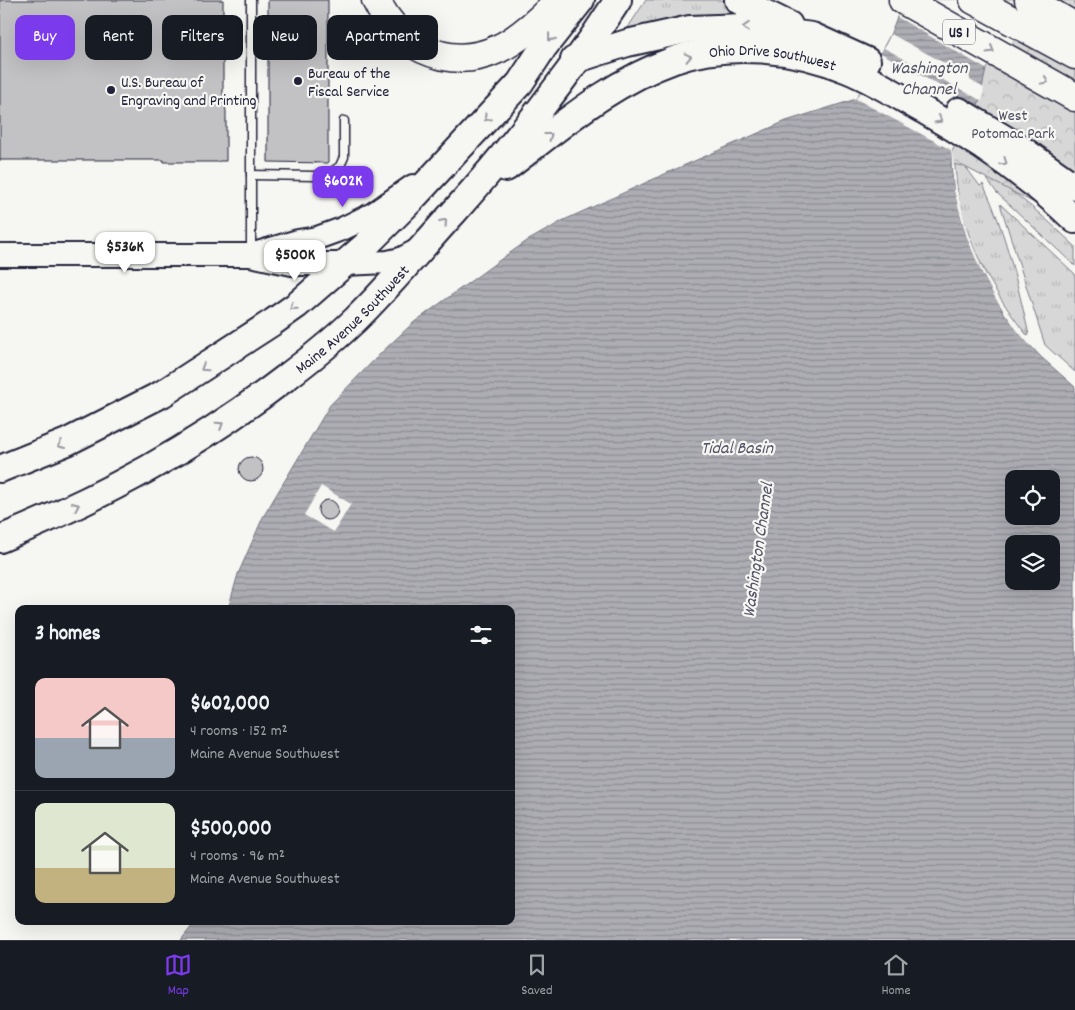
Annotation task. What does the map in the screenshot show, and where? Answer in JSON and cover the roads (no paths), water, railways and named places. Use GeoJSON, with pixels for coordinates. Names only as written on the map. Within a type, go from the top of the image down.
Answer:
{"type":"FeatureCollection","features":[{"type":"Feature","properties":{"kind":"highway"},"geometry":{"type":"LineString","coordinates":[[376,0],[388,20],[405,38],[437,55],[455,58],[483,55],[499,49],[526,32],[559,0]]}},
{"type":"Feature","properties":{"kind":"highway","name":"US 1"},"geometry":{"type":"LineString","coordinates":[[903,0],[1075,98]]}},
{"type":"Feature","properties":{"kind":"highway","name":"US 1"},"geometry":{"type":"LineString","coordinates":[[974,0],[1075,55]]}},
{"type":"Feature","properties":{"kind":"highway"},"geometry":{"type":"LineString","coordinates":[[1029,0],[1066,21]]}},
{"type":"Feature","properties":{"kind":"main road"},"geometry":{"type":"LineString","coordinates":[[0,469],[67,442],[162,394],[273,322],[366,245],[411,200],[520,83],[543,48],[581,0]]}},
{"type":"Feature","properties":{"kind":"main road","name":"Maine Avenue Southwest"},"geometry":{"type":"LineString","coordinates":[[0,539],[130,480],[179,452],[248,406],[304,364],[354,322],[510,149],[580,58],[618,0]]}},
{"type":"Feature","properties":{"kind":"main road"},"geometry":{"type":"LineString","coordinates":[[738,0],[812,36]]}},
{"type":"Feature","properties":{"kind":"main road","name":"Ohio Drive Southwest"},"geometry":{"type":"LineString","coordinates":[[520,83],[580,58],[627,43],[690,29],[744,27],[812,36],[835,45],[870,71],[968,126],[1020,148],[1075,187]]}},
{"type":"Feature","properties":{"kind":"main road","name":"Ohio Drive Southwest"},"geometry":{"type":"LineString","coordinates":[[467,197],[593,102],[651,69],[676,60],[704,53],[777,51],[870,71]]}},
{"type":"Feature","properties":{"kind":"main road","name":"Ohio Drive Southwest"},"geometry":{"type":"LineString","coordinates":[[968,126],[1075,220]]}},
{"type":"Feature","properties":{"kind":"main road"},"geometry":{"type":"LineString","coordinates":[[250,255],[298,241],[317,238],[342,229],[373,214],[440,168]]}},
{"type":"Feature","properties":{"kind":"main road"},"geometry":{"type":"LineString","coordinates":[[0,255],[250,255],[292,264],[344,264],[388,262],[401,259],[421,248]]}},
{"type":"Feature","properties":{"kind":"lane"},"geometry":{"type":"LineString","coordinates":[[250,255],[251,0]]}},
{"type":"Feature","properties":{"kind":"lane"},"geometry":{"type":"LineString","coordinates":[[251,175],[316,176],[331,173],[340,166],[344,157],[344,121]]}},
{"type":"Feature","properties":{"kind":"water","name":"Tidal Basin"},"geometry":{"type":"Polygon","coordinates":[[[907,0],[1053,0],[986,69],[978,107],[952,151],[951,164],[954,190],[966,235],[1004,313],[1041,357],[1075,387],[1075,940],[181,940],[193,925],[515,925],[515,605],[229,605],[238,574],[263,517],[330,405],[413,323],[527,241],[564,220],[786,121],[856,99],[907,0]]]}},
{"type":"Feature","properties":{"kind":"place","name":"Bureau of the Fiscal Service"},"geometry":{"type":"Point","coordinates":[298,81]}},
{"type":"Feature","properties":{"kind":"place","name":"U.S. Bureau of Engraving and Printing"},"geometry":{"type":"Point","coordinates":[111,90]}},
{"type":"Feature","properties":{"kind":"water label","name":"Washington Channel"},"geometry":{"type":"Point","coordinates":[929,77]}},
{"type":"Feature","properties":{"kind":"water label","name":"Washington Channel"},"geometry":{"type":"Point","coordinates":[757,550]}},
{"type":"Feature","properties":{"kind":"park label","name":"West Potomac Park"},"geometry":{"type":"Point","coordinates":[1013,123]}}]}
